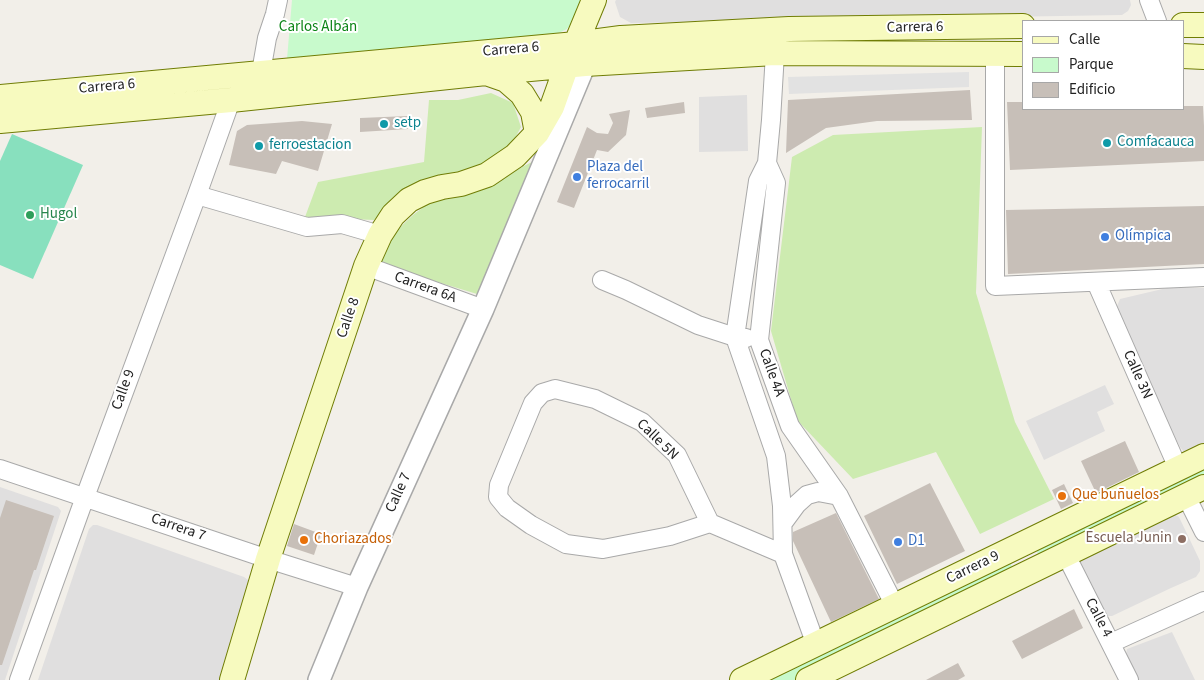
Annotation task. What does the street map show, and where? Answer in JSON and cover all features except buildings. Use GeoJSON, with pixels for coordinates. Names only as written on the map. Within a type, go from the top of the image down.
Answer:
{"type":"FeatureCollection","features":[{"type":"Feature","properties":{"kind":"main road"},"geometry":{"type":"LineString","coordinates":[[580,54],[594,0]]}},
{"type":"Feature","properties":{"kind":"main road"},"geometry":{"type":"LineString","coordinates":[[580,54],[609,0]]}},
{"type":"Feature","properties":{"kind":"main road"},"geometry":{"type":"LineString","coordinates":[[1184,26],[1204,25]]}},
{"type":"Feature","properties":{"kind":"main road","name":"Carrera 6"},"geometry":{"type":"LineString","coordinates":[[0,121],[231,100],[486,73],[580,54],[621,38],[789,29],[1022,26]]}},
{"type":"Feature","properties":{"kind":"main road","name":"Carrera 6"},"geometry":{"type":"LineString","coordinates":[[0,98],[261,72],[580,54],[1022,54]]}},
{"type":"Feature","properties":{"kind":"main road","name":"Calle 8"},"geometry":{"type":"LineString","coordinates":[[232,680],[268,558],[366,266],[380,236],[393,215],[409,200],[425,192],[461,184],[487,175],[515,156],[537,133],[580,54]]}},
{"type":"Feature","properties":{"kind":"main road"},"geometry":{"type":"LineString","coordinates":[[1184,56],[1204,57]]}},
{"type":"Feature","properties":{"kind":"main road"},"geometry":{"type":"LineString","coordinates":[[486,73],[506,80],[522,94],[533,112],[537,133]]}},
{"type":"Feature","properties":{"kind":"main road","name":"Carrera 9"},"geometry":{"type":"LineString","coordinates":[[742,680],[1204,456]]}},
{"type":"Feature","properties":{"kind":"main road","name":"Carrera 9"},"geometry":{"type":"LineString","coordinates":[[808,680],[1195,492]]}},
{"type":"Feature","properties":{"kind":"main road"},"geometry":{"type":"LineString","coordinates":[[1017,547],[1031,572]]}},
{"type":"Feature","properties":{"kind":"street"},"geometry":{"type":"LineString","coordinates":[[261,72],[278,0]]}},
{"type":"Feature","properties":{"kind":"street"},"geometry":{"type":"LineString","coordinates":[[1148,0],[1157,20]]}},
{"type":"Feature","properties":{"kind":"street"},"geometry":{"type":"LineString","coordinates":[[996,53],[996,286],[1204,277]]}},
{"type":"Feature","properties":{"kind":"street","name":"Calle 7"},"geometry":{"type":"LineString","coordinates":[[319,680],[357,586],[483,309],[580,54]]}},
{"type":"Feature","properties":{"kind":"street","name":"Calle 4A"},"geometry":{"type":"LineString","coordinates":[[775,54],[772,120],[767,163],[776,183],[759,340],[790,426],[839,496],[895,606]]}},
{"type":"Feature","properties":{"kind":"street","name":"Calle 9"},"geometry":{"type":"LineString","coordinates":[[19,680],[231,100]]}},
{"type":"Feature","properties":{"kind":"street"},"geometry":{"type":"LineString","coordinates":[[767,163],[758,181],[735,336],[776,456],[782,506],[783,554],[816,645]]}},
{"type":"Feature","properties":{"kind":"street"},"geometry":{"type":"LineString","coordinates":[[197,195],[307,227],[342,224],[380,236]]}},
{"type":"Feature","properties":{"kind":"street","name":"Carrera 6A"},"geometry":{"type":"LineString","coordinates":[[366,266],[483,309]]}},
{"type":"Feature","properties":{"kind":"street"},"geometry":{"type":"LineString","coordinates":[[602,280],[698,325],[735,336],[759,340]]}},
{"type":"Feature","properties":{"kind":"street","name":"Calle 3N"},"geometry":{"type":"LineString","coordinates":[[1096,282],[1178,468]]}},
{"type":"Feature","properties":{"kind":"street","name":"Calle 5N"},"geometry":{"type":"LineString","coordinates":[[555,389],[595,399],[642,422],[677,455],[710,523],[670,536],[603,549],[566,544],[531,525],[507,508],[498,497],[499,485],[533,403],[542,393],[555,389]]}},
{"type":"Feature","properties":{"kind":"street","name":"Carrera 7"},"geometry":{"type":"LineString","coordinates":[[0,469],[357,586]]}},
{"type":"Feature","properties":{"kind":"street"},"geometry":{"type":"LineString","coordinates":[[782,523],[796,504],[807,495],[818,492],[839,496]]}},
{"type":"Feature","properties":{"kind":"street"},"geometry":{"type":"LineString","coordinates":[[1195,492],[1204,532]]}},
{"type":"Feature","properties":{"kind":"street"},"geometry":{"type":"LineString","coordinates":[[710,523],[783,554]]}},
{"type":"Feature","properties":{"kind":"street","name":"Calle 4"},"geometry":{"type":"LineString","coordinates":[[1066,555],[1129,680]]}},
{"type":"Feature","properties":{"kind":"street"},"geometry":{"type":"LineString","coordinates":[[1110,643],[1204,601]]}},
{"type":"Feature","properties":{"kind":"shaded area"},"geometry":{"type":"Polygon","coordinates":[[[616,0],[1130,0],[1131,5],[1128,11],[1122,15],[631,23],[620,17],[616,0]]]}},
{"type":"Feature","properties":{"kind":"shaded area"},"geometry":{"type":"Polygon","coordinates":[[[969,72],[969,87],[789,94],[788,77],[969,72]]]}},
{"type":"Feature","properties":{"kind":"shaded area"},"geometry":{"type":"Polygon","coordinates":[[[747,95],[748,151],[699,152],[699,97],[747,95]]]}},
{"type":"Feature","properties":{"kind":"shaded area"},"geometry":{"type":"Polygon","coordinates":[[[1171,287],[1204,288],[1204,450],[1185,453],[1180,447],[1116,321],[1115,311],[1120,299],[1171,287]]]}},
{"type":"Feature","properties":{"kind":"shaded area"},"geometry":{"type":"Polygon","coordinates":[[[1105,385],[1114,404],[1097,412],[1105,431],[1044,460],[1026,421],[1105,385]]]}},
{"type":"Feature","properties":{"kind":"shaded area"},"geometry":{"type":"Polygon","coordinates":[[[0,487],[58,507],[61,511],[5,680],[0,680],[0,487]]]}},
{"type":"Feature","properties":{"kind":"shaded area"},"geometry":{"type":"Polygon","coordinates":[[[1174,514],[1179,517],[1200,561],[1200,571],[1196,577],[1112,616],[1107,616],[1078,567],[1079,555],[1174,514]]]}},
{"type":"Feature","properties":{"kind":"shaded area"},"geometry":{"type":"Polygon","coordinates":[[[93,525],[248,580],[248,586],[220,680],[38,680],[89,529],[93,525]]]}},
{"type":"Feature","properties":{"kind":"shaded area"},"geometry":{"type":"Polygon","coordinates":[[[1172,632],[1195,680],[1139,680],[1126,654],[1127,649],[1172,632]]]}},
{"type":"Feature","properties":{"kind":"green space","name":"Carlos Albán"},"geometry":{"type":"Polygon","coordinates":[[[292,0],[584,0],[580,13],[567,29],[550,37],[287,59],[292,0]]]}},
{"type":"Feature","properties":{"kind":"green space"},"geometry":{"type":"Polygon","coordinates":[[[491,93],[513,103],[521,127],[508,151],[487,164],[406,192],[374,220],[305,217],[318,182],[424,162],[429,100],[458,100],[491,93]]]}},
{"type":"Feature","properties":{"kind":"green space"},"geometry":{"type":"Polygon","coordinates":[[[982,127],[976,293],[1015,422],[1054,499],[980,534],[936,452],[853,479],[797,420],[771,331],[792,157],[833,135],[982,127]]]}},
{"type":"Feature","properties":{"kind":"green space","name":"Hugol"},"geometry":{"type":"Polygon","coordinates":[[[12,134],[83,165],[33,279],[0,265],[0,161],[12,134]]]}},
{"type":"Feature","properties":{"kind":"green space"},"geometry":{"type":"Polygon","coordinates":[[[536,160],[477,294],[375,263],[390,237],[413,215],[438,196],[506,175],[536,160]]]}},
{"type":"Feature","properties":{"kind":"green space"},"geometry":{"type":"Polygon","coordinates":[[[1204,464],[1204,480],[1041,560],[1035,547],[1204,464]]]}},
{"type":"Feature","properties":{"kind":"green space"},"geometry":{"type":"Polygon","coordinates":[[[1008,559],[1015,572],[794,680],[762,680],[1008,559]]]}},
{"type":"Feature","properties":{"kind":"place","name":"setp"},"geometry":{"type":"Point","coordinates":[384,124]}},
{"type":"Feature","properties":{"kind":"place","name":"Comfacauca"},"geometry":{"type":"Point","coordinates":[1107,143]}},
{"type":"Feature","properties":{"kind":"place","name":"ferroestacion"},"geometry":{"type":"Point","coordinates":[259,146]}},
{"type":"Feature","properties":{"kind":"place","name":"Plaza del ferrocarril"},"geometry":{"type":"Point","coordinates":[577,177]}},
{"type":"Feature","properties":{"kind":"place","name":"Hugol"},"geometry":{"type":"Point","coordinates":[30,215]}},
{"type":"Feature","properties":{"kind":"place","name":"Olímpica"},"geometry":{"type":"Point","coordinates":[1105,237]}},
{"type":"Feature","properties":{"kind":"place","name":"Que buñuelos"},"geometry":{"type":"Point","coordinates":[1062,496]}},
{"type":"Feature","properties":{"kind":"place","name":"Escuela Junin"},"geometry":{"type":"Point","coordinates":[1182,539]}},
{"type":"Feature","properties":{"kind":"place","name":"Choriazados"},"geometry":{"type":"Point","coordinates":[304,540]}},
{"type":"Feature","properties":{"kind":"place","name":"D1"},"geometry":{"type":"Point","coordinates":[898,542]}}]}
